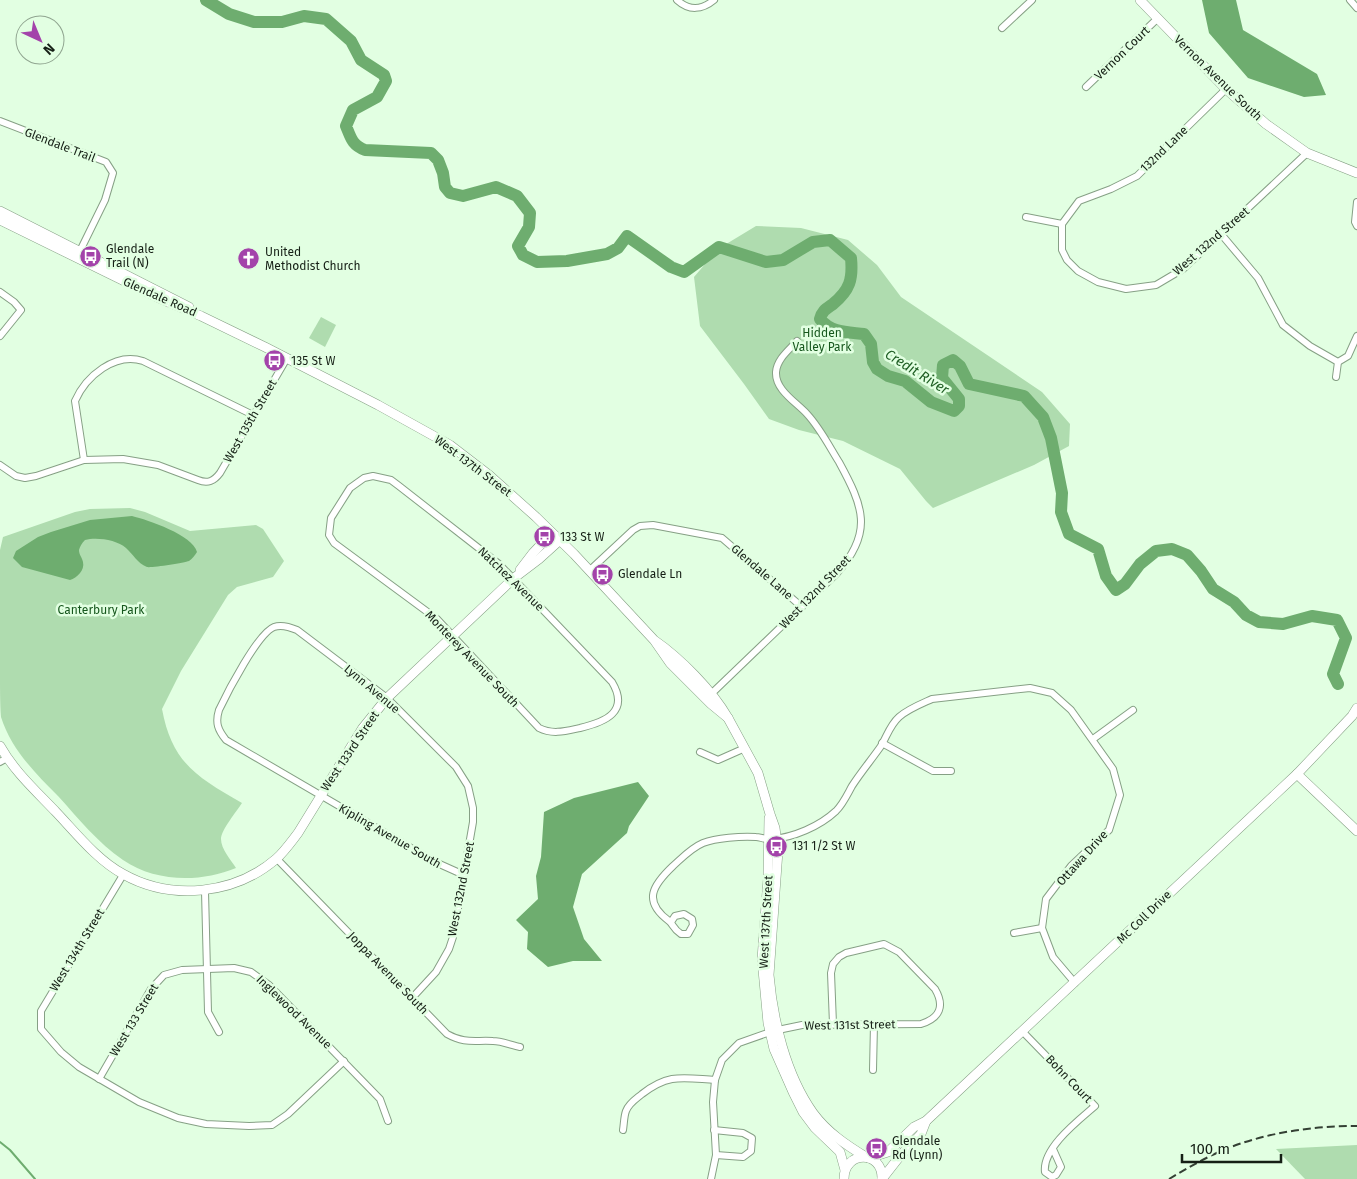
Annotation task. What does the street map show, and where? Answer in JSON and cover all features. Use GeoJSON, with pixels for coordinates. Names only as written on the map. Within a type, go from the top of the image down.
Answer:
{"type":"FeatureCollection","features":[{"type":"Feature","properties":{"kind":"main road","name":"Vernon Avenue South"},"geometry":{"type":"LineString","coordinates":[[1140,0],[1226,90],[1266,124],[1307,153],[1357,172]]}},
{"type":"Feature","properties":{"kind":"main road","name":"Glendale Road"},"geometry":{"type":"LineString","coordinates":[[0,211],[79,255]]}},
{"type":"Feature","properties":{"kind":"main road","name":"Glendale Road"},"geometry":{"type":"LineString","coordinates":[[0,220],[183,303],[201,316]]}},
{"type":"Feature","properties":{"kind":"main road","name":"West 137th Street"},"geometry":{"type":"LineString","coordinates":[[201,316],[378,405],[450,446],[489,475],[560,540],[654,640],[670,663],[709,696],[728,718],[758,773],[770,814],[773,839],[762,959],[766,1007],[807,1110]]}},
{"type":"Feature","properties":{"kind":"main road","name":"West 133rd Street"},"geometry":{"type":"LineString","coordinates":[[514,578],[533,552],[552,533]]}},
{"type":"Feature","properties":{"kind":"main road","name":"West 133rd Street"},"geometry":{"type":"LineString","coordinates":[[205,891],[240,881],[277,859],[298,833],[362,729],[387,698],[514,578],[560,540]]}},
{"type":"Feature","properties":{"kind":"main road","name":"Mc Coll Drive"},"geometry":{"type":"LineString","coordinates":[[843,1175],[847,1165],[855,1158],[868,1158],[888,1152],[914,1127],[926,1121],[1297,774],[1352,716],[1357,708]]}},
{"type":"Feature","properties":{"kind":"main road"},"geometry":{"type":"LineString","coordinates":[[0,746],[3,760],[24,778],[99,856],[123,875],[158,888],[176,891],[205,891]]}},
{"type":"Feature","properties":{"kind":"main road"},"geometry":{"type":"LineString","coordinates":[[1297,774],[1357,831]]}},
{"type":"Feature","properties":{"kind":"main road"},"geometry":{"type":"LineString","coordinates":[[807,1110],[814,1114],[837,1138],[878,1164],[881,1169],[882,1179]]}},
{"type":"Feature","properties":{"kind":"main road"},"geometry":{"type":"LineString","coordinates":[[807,1110],[815,1128],[840,1152],[843,1175]]}},
{"type":"Feature","properties":{"kind":"main road","name":"Mc Coll Drive"},"geometry":{"type":"LineString","coordinates":[[882,1179],[921,1134],[926,1121]]}},
{"type":"Feature","properties":{"kind":"street"},"geometry":{"type":"LineString","coordinates":[[677,0],[683,5],[694,9],[704,7],[714,0]]}},
{"type":"Feature","properties":{"kind":"street"},"geometry":{"type":"LineString","coordinates":[[1002,28],[1032,0]]}},
{"type":"Feature","properties":{"kind":"street"},"geometry":{"type":"LineString","coordinates":[[1350,0],[1357,8]]}},
{"type":"Feature","properties":{"kind":"street","name":"Vernon Court"},"geometry":{"type":"LineString","coordinates":[[1086,87],[1158,18]]}},
{"type":"Feature","properties":{"kind":"street","name":"132nd Lane"},"geometry":{"type":"LineString","coordinates":[[1062,224],[1079,201],[1111,189],[1137,176],[1226,90]]}},
{"type":"Feature","properties":{"kind":"street","name":"Glendale Trail"},"geometry":{"type":"LineString","coordinates":[[0,121],[106,162],[113,173],[105,200],[79,255]]}},
{"type":"Feature","properties":{"kind":"street","name":"West 132nd Street"},"geometry":{"type":"LineString","coordinates":[[1062,224],[1062,250],[1066,260],[1083,274],[1098,282],[1126,289],[1156,285],[1183,268],[1307,153]]}},
{"type":"Feature","properties":{"kind":"street"},"geometry":{"type":"LineString","coordinates":[[1357,202],[1355,222],[1357,226]]}},
{"type":"Feature","properties":{"kind":"street"},"geometry":{"type":"LineString","coordinates":[[1026,217],[1062,224]]}},
{"type":"Feature","properties":{"kind":"street"},"geometry":{"type":"LineString","coordinates":[[1220,234],[1258,278],[1283,324],[1310,346],[1338,362]]}},
{"type":"Feature","properties":{"kind":"street"},"geometry":{"type":"LineString","coordinates":[[0,292],[14,302],[21,310],[0,336]]}},
{"type":"Feature","properties":{"kind":"street"},"geometry":{"type":"LineString","coordinates":[[1338,362],[1348,356],[1357,336]]}},
{"type":"Feature","properties":{"kind":"street","name":"West 132nd Street"},"geometry":{"type":"LineString","coordinates":[[709,696],[849,560],[858,544],[862,526],[858,499],[853,488],[828,443],[812,420],[780,387],[776,379],[779,361],[797,341]]}},
{"type":"Feature","properties":{"kind":"street"},"geometry":{"type":"LineString","coordinates":[[0,465],[16,476],[25,478],[84,460],[75,401],[78,394],[96,374],[108,364],[123,358],[143,361],[253,415]]}},
{"type":"Feature","properties":{"kind":"street","name":"West 135th Street"},"geometry":{"type":"LineString","coordinates":[[84,460],[138,460],[158,465],[204,482],[210,482],[220,473],[287,358]]}},
{"type":"Feature","properties":{"kind":"street"},"geometry":{"type":"LineString","coordinates":[[1336,377],[1338,362]]}},
{"type":"Feature","properties":{"kind":"street","name":"Natchez Avenue"},"geometry":{"type":"LineString","coordinates":[[341,502],[350,488],[364,478],[373,476],[391,480],[489,556],[514,578],[612,682],[615,688],[617,701],[616,708],[612,714],[600,723],[579,728]]}},
{"type":"Feature","properties":{"kind":"street","name":"Monterey Avenue South"},"geometry":{"type":"LineString","coordinates":[[341,502],[331,518],[329,526],[329,534],[334,543],[432,615],[539,728],[553,733],[579,728]]}},
{"type":"Feature","properties":{"kind":"street","name":"Glendale Lane"},"geometry":{"type":"LineString","coordinates":[[589,570],[633,530],[653,524],[722,538],[802,607]]}},
{"type":"Feature","properties":{"kind":"street","name":"Lynn Avenue"},"geometry":{"type":"LineString","coordinates":[[218,728],[216,719],[225,698],[260,639],[275,627],[283,626],[297,630],[387,698],[456,767],[468,786],[471,797]]}},
{"type":"Feature","properties":{"kind":"street","name":"Ottawa Drive"},"geometry":{"type":"LineString","coordinates":[[671,922],[663,918],[654,905],[655,888],[659,880],[688,852],[702,844],[716,840],[754,837],[773,839],[805,831],[817,825],[836,811],[845,800],[856,780],[882,743],[889,728],[899,717],[918,705],[932,699],[1030,688],[1052,693],[1071,710],[1114,769],[1120,795],[1108,830],[1071,866],[1046,898],[1042,928],[1053,957],[1075,983]]}},
{"type":"Feature","properties":{"kind":"street"},"geometry":{"type":"LineString","coordinates":[[1093,739],[1133,710]]}},
{"type":"Feature","properties":{"kind":"street","name":"Kipling Avenue South"},"geometry":{"type":"LineString","coordinates":[[218,728],[226,740],[435,862],[464,875]]}},
{"type":"Feature","properties":{"kind":"street"},"geometry":{"type":"LineString","coordinates":[[882,743],[933,771],[950,771]]}},
{"type":"Feature","properties":{"kind":"street"},"geometry":{"type":"LineString","coordinates":[[700,752],[718,760],[745,748]]}},
{"type":"Feature","properties":{"kind":"street","name":"West 132nd Street"},"geometry":{"type":"LineString","coordinates":[[412,998],[436,972],[449,949],[453,937],[473,822],[471,797]]}},
{"type":"Feature","properties":{"kind":"street","name":"Joppa Avenue South"},"geometry":{"type":"LineString","coordinates":[[277,859],[447,1034],[467,1042],[494,1040],[520,1048]]}},
{"type":"Feature","properties":{"kind":"street","name":"West 134th Street"},"geometry":{"type":"LineString","coordinates":[[99,1079],[61,1052],[41,1029],[41,1011],[123,875]]}},
{"type":"Feature","properties":{"kind":"street"},"geometry":{"type":"LineString","coordinates":[[205,891],[208,1012],[218,1032]]}},
{"type":"Feature","properties":{"kind":"street"},"geometry":{"type":"LineString","coordinates":[[1014,933],[1042,928]]}},
{"type":"Feature","properties":{"kind":"street","name":"West 131st Street"},"geometry":{"type":"LineString","coordinates":[[711,1179],[716,1155],[713,1102],[715,1080],[722,1060],[739,1043],[774,1031],[802,1025],[921,1024],[936,1017],[940,1009],[940,1002],[936,989],[899,952],[884,944],[846,953],[839,957],[834,964],[831,973],[833,1024]]}},
{"type":"Feature","properties":{"kind":"street","name":"Inglewood Avenue"},"geometry":{"type":"LineString","coordinates":[[207,969],[242,970],[259,976],[380,1099],[388,1121]]}},
{"type":"Feature","properties":{"kind":"street","name":"West 133 Street"},"geometry":{"type":"LineString","coordinates":[[99,1079],[158,980],[164,975],[182,970],[207,969]]}},
{"type":"Feature","properties":{"kind":"street"},"geometry":{"type":"LineString","coordinates":[[873,1070],[874,1024]]}},
{"type":"Feature","properties":{"kind":"street","name":"Bohn Court"},"geometry":{"type":"LineString","coordinates":[[1022,1031],[1095,1106],[1065,1133],[1053,1149]]}},
{"type":"Feature","properties":{"kind":"street"},"geometry":{"type":"LineString","coordinates":[[99,1079],[139,1102],[178,1118],[196,1122],[249,1126],[272,1125],[288,1114],[344,1061]]}},
{"type":"Feature","properties":{"kind":"street"},"geometry":{"type":"LineString","coordinates":[[623,1130],[626,1111],[632,1101],[654,1085],[676,1078],[715,1080]]}},
{"type":"Feature","properties":{"kind":"street"},"geometry":{"type":"LineString","coordinates":[[714,1130],[743,1132],[752,1138],[751,1151],[743,1157],[716,1155]]}},
{"type":"Feature","properties":{"kind":"green space","name":"Hidden Valley Park"},"geometry":{"type":"Polygon","coordinates":[[[756,226],[801,228],[848,240],[877,265],[901,297],[1042,392],[1070,424],[1069,446],[1034,465],[933,508],[900,469],[843,441],[799,430],[769,419],[700,326],[694,277],[718,249],[756,226]]]}},
{"type":"Feature","properties":{"kind":"green space"},"geometry":{"type":"Polygon","coordinates":[[[321,317],[336,325],[325,347],[309,338],[321,317]]]}},
{"type":"Feature","properties":{"kind":"green space","name":"Canterbury Park"},"geometry":{"type":"Polygon","coordinates":[[[130,508],[145,512],[190,531],[256,525],[263,529],[284,561],[273,577],[237,587],[228,595],[181,671],[162,709],[172,743],[180,756],[200,776],[242,803],[226,826],[221,839],[224,850],[236,868],[222,873],[193,878],[178,878],[149,873],[123,860],[97,838],[32,769],[11,740],[1,717],[0,550],[3,537],[75,512],[90,509],[130,508]]]}},
{"type":"Feature","properties":{"kind":"green space"},"geometry":{"type":"Polygon","coordinates":[[[1357,1145],[1357,1179],[1305,1179],[1276,1149],[1357,1145]]]}},
{"type":"Feature","properties":{"kind":"shaded area"},"geometry":{"type":"Polygon","coordinates":[[[1202,0],[1236,0],[1243,30],[1317,74],[1326,95],[1304,97],[1248,78],[1209,33],[1202,0]]]}},
{"type":"Feature","properties":{"kind":"shaded area"},"geometry":{"type":"Polygon","coordinates":[[[132,516],[179,534],[194,546],[197,552],[189,561],[147,567],[122,545],[101,539],[85,540],[79,550],[83,562],[82,571],[78,576],[70,580],[22,567],[13,558],[16,551],[38,537],[51,532],[90,520],[132,516]]]}},
{"type":"Feature","properties":{"kind":"shaded area"},"geometry":{"type":"Polygon","coordinates":[[[638,782],[649,796],[629,826],[627,833],[582,874],[573,907],[584,939],[602,961],[573,961],[548,967],[527,949],[528,932],[516,920],[538,899],[536,876],[541,857],[544,812],[574,798],[638,782]]]}},
{"type":"Feature","properties":{"kind":"waterway","name":"Credit River"},"geometry":{"type":"LineString","coordinates":[[206,0],[229,14],[254,22],[282,22],[304,16],[326,19],[351,41],[361,60],[384,75],[386,81],[377,97],[353,110],[346,126],[355,143],[365,150],[431,153],[438,160],[443,173],[445,187],[450,193],[463,196],[496,187],[517,196],[530,213],[529,227],[518,246],[523,255],[537,262],[567,261],[607,254],[618,248],[627,236],[671,267],[684,272],[719,247],[766,262],[783,260],[813,242],[830,240],[851,258],[851,278],[847,289],[839,299],[822,314],[820,319],[824,324],[834,329],[864,334],[871,344],[873,362],[877,369],[888,376],[905,381],[931,402],[954,411],[959,406],[959,399],[942,378],[943,365],[953,360],[960,366],[969,384],[1024,396],[1043,417],[1051,438],[1062,493],[1061,512],[1069,534],[1098,549],[1106,576],[1116,590],[1125,584],[1140,564],[1156,551],[1172,549],[1187,555],[1213,589],[1234,602],[1246,615],[1259,622],[1283,624],[1312,616],[1337,620],[1346,638],[1333,674],[1338,684]]}},
{"type":"Feature","properties":{"kind":"waterway"},"geometry":{"type":"LineString","coordinates":[[0,1142],[10,1150],[35,1179]]}},
{"type":"Feature","properties":{"kind":"railway"},"geometry":{"type":"LineString","coordinates":[[1169,1179],[1214,1154],[1270,1135],[1322,1127],[1357,1126]]}},
{"type":"Feature","properties":{"kind":"place","name":"Glendale Trail (N)"},"geometry":{"type":"Point","coordinates":[90,256]}},
{"type":"Feature","properties":{"kind":"place","name":"United Methodist Church"},"geometry":{"type":"Point","coordinates":[249,259]}},
{"type":"Feature","properties":{"kind":"place","name":"135 St W"},"geometry":{"type":"Point","coordinates":[275,361]}},
{"type":"Feature","properties":{"kind":"place","name":"133 St W"},"geometry":{"type":"Point","coordinates":[544,537]}},
{"type":"Feature","properties":{"kind":"place","name":"Glendale Ln"},"geometry":{"type":"Point","coordinates":[602,574]}},
{"type":"Feature","properties":{"kind":"place","name":"131 1/2 St W"},"geometry":{"type":"Point","coordinates":[776,846]}},
{"type":"Feature","properties":{"kind":"place","name":"Glendale Rd (Lynn)"},"geometry":{"type":"Point","coordinates":[876,1148]}}]}
